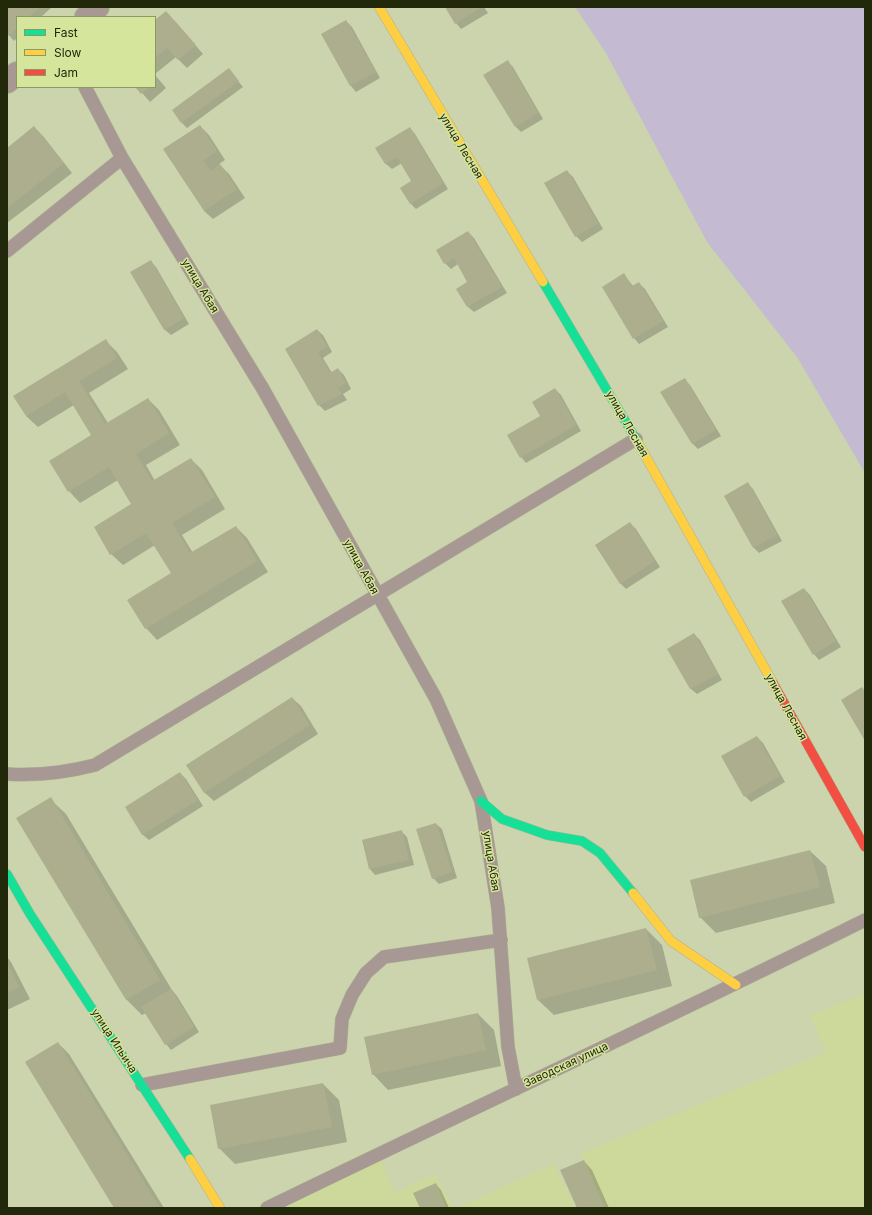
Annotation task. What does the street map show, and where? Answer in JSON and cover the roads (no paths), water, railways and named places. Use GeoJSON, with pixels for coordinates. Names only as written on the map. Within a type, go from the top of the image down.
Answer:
{"type":"FeatureCollection","features":[{"type":"Feature","properties":{"kind":"street"},"geometry":{"type":"LineString","coordinates":[[87,16],[98,7]]}},
{"type":"Feature","properties":{"kind":"street","name":"улица Лесная"},"geometry":{"type":"LineString","coordinates":[[379,7],[636,439],[865,847]]}},
{"type":"Feature","properties":{"kind":"street"},"geometry":{"type":"LineString","coordinates":[[7,82],[16,75]]}},
{"type":"Feature","properties":{"kind":"street"},"geometry":{"type":"LineString","coordinates":[[481,801],[502,820],[547,835],[582,841],[600,853],[671,941],[736,985]]}},
{"type":"Feature","properties":{"kind":"street","name":"улица Ильича"},"geometry":{"type":"LineString","coordinates":[[7,874],[30,914],[177,1137],[220,1208]]}},
{"type":"Feature","properties":{"kind":"lane","name":"улица Абая"},"geometry":{"type":"LineString","coordinates":[[86,88],[122,158],[262,389],[436,699],[481,801],[498,908],[508,1046],[516,1089]]}},
{"type":"Feature","properties":{"kind":"lane"},"geometry":{"type":"LineString","coordinates":[[7,251],[122,158]]}},
{"type":"Feature","properties":{"kind":"lane"},"geometry":{"type":"LineString","coordinates":[[7,774],[30,776],[60,773],[95,765],[636,439]]}},
{"type":"Feature","properties":{"kind":"lane","name":"Заводская улица"},"geometry":{"type":"LineString","coordinates":[[267,1208],[736,985],[865,920]]}},
{"type":"Feature","properties":{"kind":"lane"},"geometry":{"type":"LineString","coordinates":[[142,1084],[340,1048],[342,1019],[352,995],[366,973],[384,957],[500,940]]}}]}
